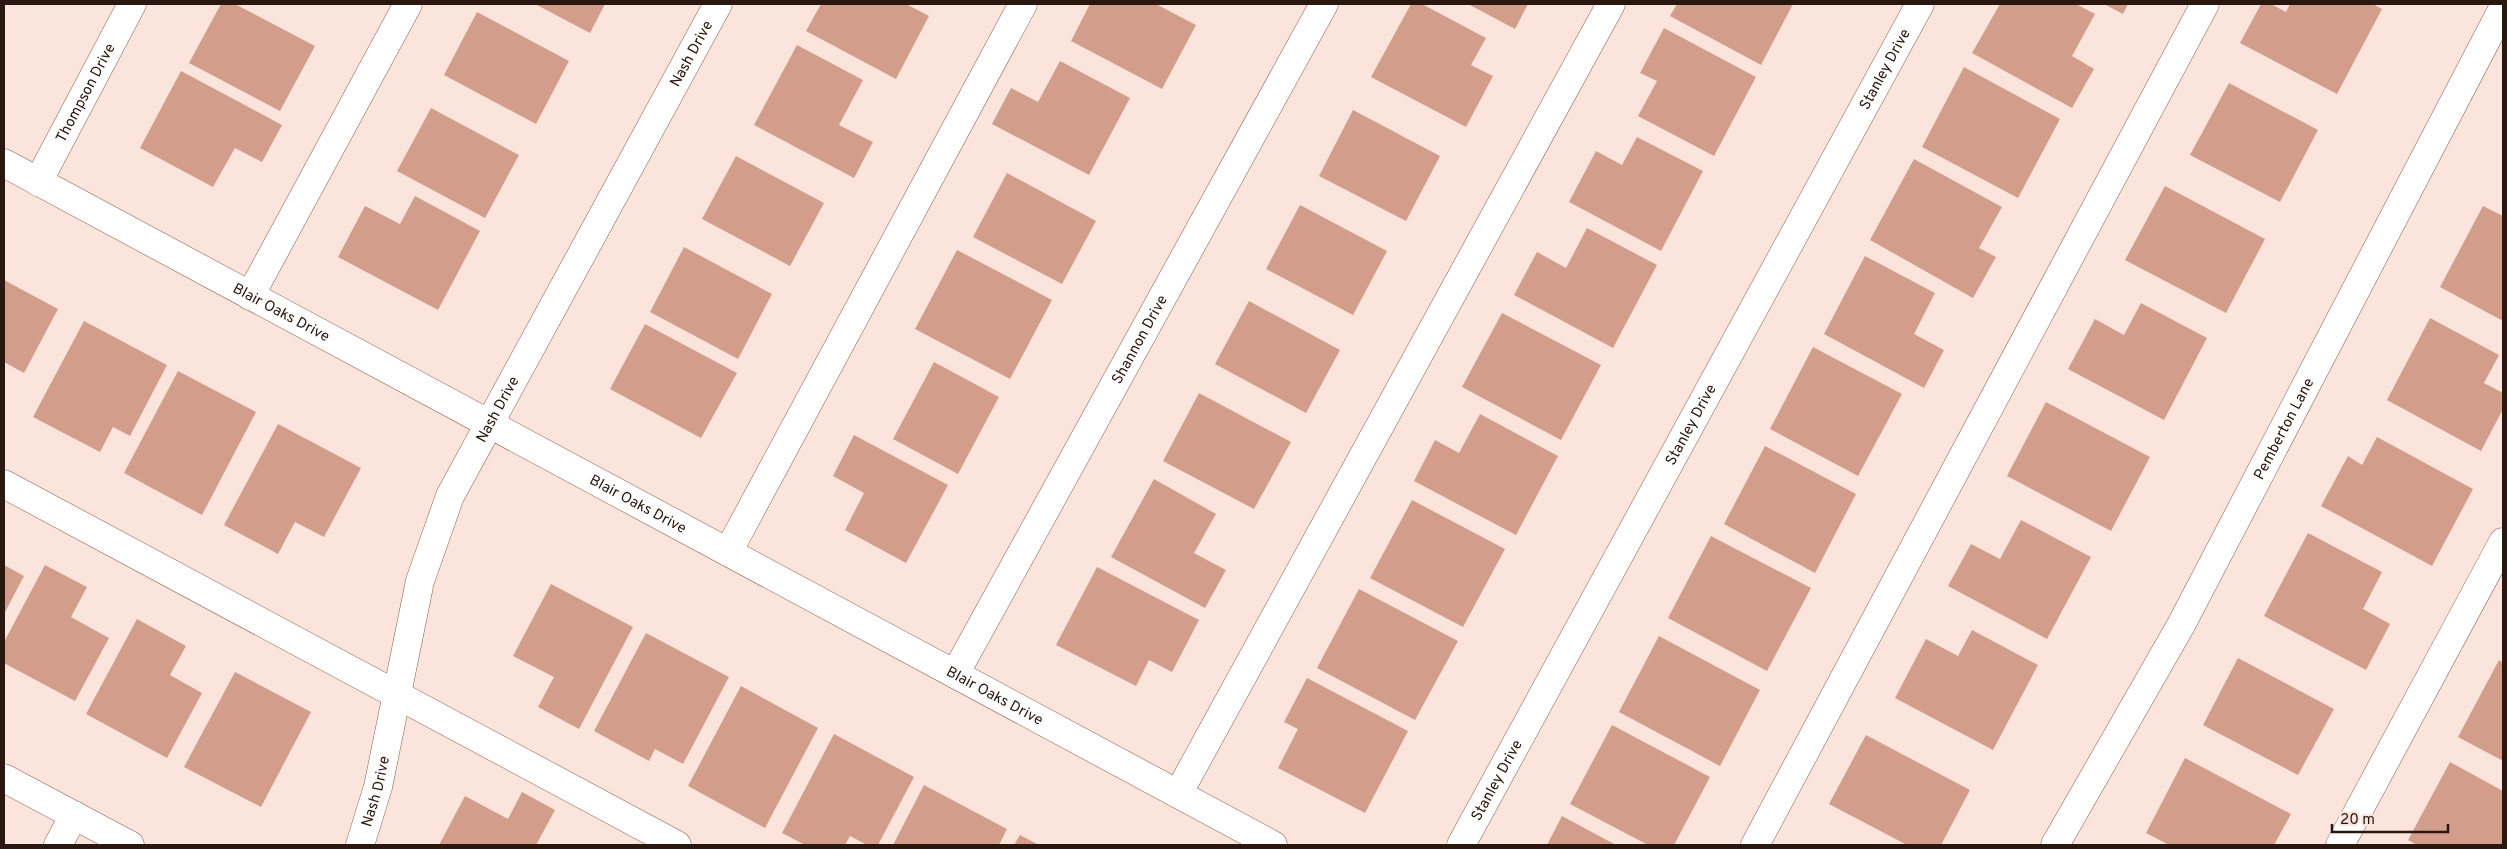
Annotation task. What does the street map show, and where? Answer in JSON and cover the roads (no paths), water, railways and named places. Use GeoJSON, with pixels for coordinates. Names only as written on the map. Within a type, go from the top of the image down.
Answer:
{"type":"FeatureCollection","features":[{"type":"Feature","properties":{"kind":"street","name":"Thompson Drive"},"geometry":{"type":"LineString","coordinates":[[38,182],[132,4]]}},
{"type":"Feature","properties":{"kind":"street"},"geometry":{"type":"LineString","coordinates":[[250,296],[408,4]]}},
{"type":"Feature","properties":{"kind":"street","name":"Nash Drive"},"geometry":{"type":"LineString","coordinates":[[360,845],[378,787],[420,581],[450,496],[718,4]]}},
{"type":"Feature","properties":{"kind":"street"},"geometry":{"type":"LineString","coordinates":[[728,552],[1024,4]]}},
{"type":"Feature","properties":{"kind":"street","name":"Shannon Drive"},"geometry":{"type":"LineString","coordinates":[[954,674],[1324,4]]}},
{"type":"Feature","properties":{"kind":"street"},"geometry":{"type":"LineString","coordinates":[[1178,794],[1611,4]]}},
{"type":"Feature","properties":{"kind":"street","name":"Stanley Drive"},"geometry":{"type":"LineString","coordinates":[[1461,845],[1920,4]]}},
{"type":"Feature","properties":{"kind":"street"},"geometry":{"type":"LineString","coordinates":[[1755,845],[2205,4]]}},
{"type":"Feature","properties":{"kind":"street","name":"Pemberton Lane"},"geometry":{"type":"LineString","coordinates":[[2055,845],[2181,625],[2503,8]]}},
{"type":"Feature","properties":{"kind":"street","name":"Blair Oaks Drive"},"geometry":{"type":"LineString","coordinates":[[4,163],[1273,845]]}},
{"type":"Feature","properties":{"kind":"street"},"geometry":{"type":"LineString","coordinates":[[4,484],[677,845]]}},
{"type":"Feature","properties":{"kind":"street"},"geometry":{"type":"LineString","coordinates":[[2340,845],[2503,542]]}},
{"type":"Feature","properties":{"kind":"street"},"geometry":{"type":"LineString","coordinates":[[4,778],[130,845]]}},
{"type":"Feature","properties":{"kind":"street"},"geometry":{"type":"LineString","coordinates":[[58,845],[74,815]]}}]}
